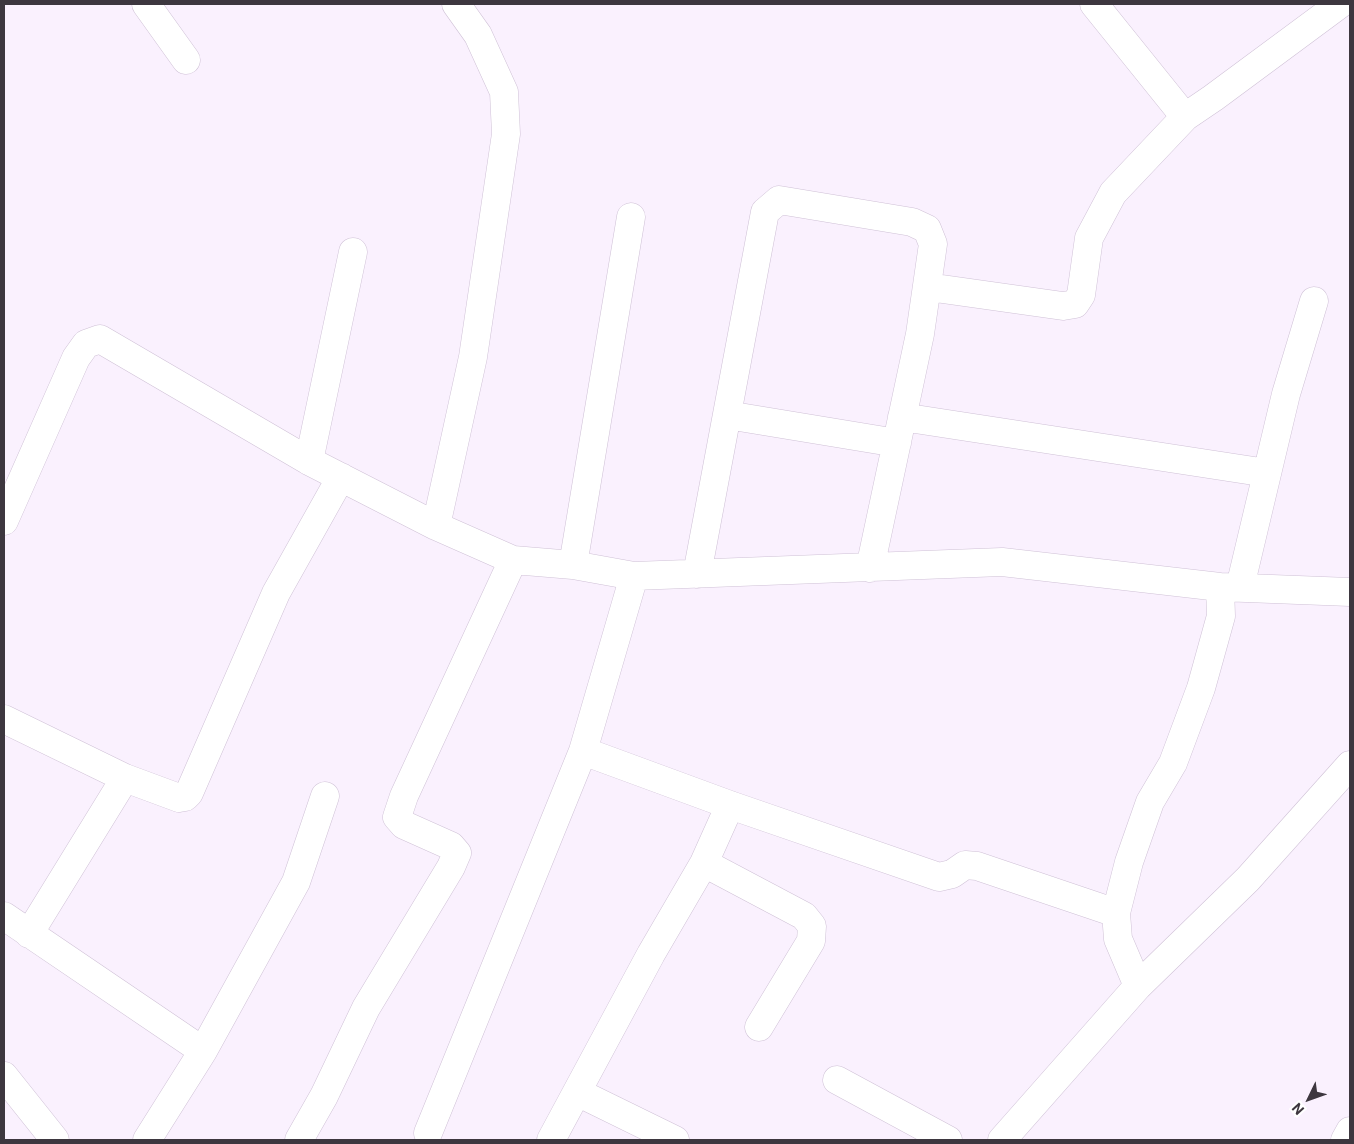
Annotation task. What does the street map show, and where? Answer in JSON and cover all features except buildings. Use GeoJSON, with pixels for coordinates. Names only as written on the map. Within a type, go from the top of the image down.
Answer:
{"type":"FeatureCollection","features":[{"type":"Feature","properties":{"kind":"street"},"geometry":{"type":"LineString","coordinates":[[146,4],[186,60]]}},
{"type":"Feature","properties":{"kind":"street"},"geometry":{"type":"LineString","coordinates":[[436,526],[473,357],[506,134],[504,92],[478,35],[456,4]]}},
{"type":"Feature","properties":{"kind":"street"},"geometry":{"type":"LineString","coordinates":[[1094,4],[1185,117]]}},
{"type":"Feature","properties":{"kind":"street"},"geometry":{"type":"LineString","coordinates":[[928,287],[1063,306],[1075,304],[1081,295],[1089,238],[1113,193],[1185,117],[1340,4]]}},
{"type":"Feature","properties":{"kind":"street"},"geometry":{"type":"LineString","coordinates":[[697,574],[766,212],[779,200],[912,222],[927,230],[933,244],[920,334],[870,568]]}},
{"type":"Feature","properties":{"kind":"street"},"geometry":{"type":"LineString","coordinates":[[573,566],[631,217]]}},
{"type":"Feature","properties":{"kind":"street"},"geometry":{"type":"LineString","coordinates":[[309,460],[353,252]]}},
{"type":"Feature","properties":{"kind":"street"},"geometry":{"type":"LineString","coordinates":[[1138,986],[1118,939],[1116,913],[1129,862],[1150,802],[1173,764],[1202,688],[1221,616],[1267,473],[1286,394],[1314,301]]}},
{"type":"Feature","properties":{"kind":"street"},"geometry":{"type":"LineString","coordinates":[[4,521],[76,358],[86,344],[100,339],[309,460],[436,526],[513,560],[573,566],[634,576],[1002,562],[1230,587],[1350,592]]}},
{"type":"Feature","properties":{"kind":"street"},"geometry":{"type":"LineString","coordinates":[[728,415],[896,443]]}},
{"type":"Feature","properties":{"kind":"street"},"geometry":{"type":"LineString","coordinates":[[902,417],[1267,473]]}},
{"type":"Feature","properties":{"kind":"street"},"geometry":{"type":"LineString","coordinates":[[4,719],[125,778],[179,798],[185,797],[189,793],[276,593],[341,477]]}},
{"type":"Feature","properties":{"kind":"street"},"geometry":{"type":"LineString","coordinates":[[299,1140],[324,1096],[366,1008],[451,867],[457,853],[451,846],[404,825],[398,817],[404,796],[513,560]]}},
{"type":"Feature","properties":{"kind":"street"},"geometry":{"type":"LineString","coordinates":[[428,1133],[583,751],[634,576]]}},
{"type":"Feature","properties":{"kind":"street"},"geometry":{"type":"LineString","coordinates":[[583,751],[730,805],[939,877],[952,874],[965,865],[977,866],[1116,913]]}},
{"type":"Feature","properties":{"kind":"street"},"geometry":{"type":"LineString","coordinates":[[1002,1140],[1138,986],[1248,879],[1350,765]]}},
{"type":"Feature","properties":{"kind":"street"},"geometry":{"type":"LineString","coordinates":[[29,934],[125,778]]}},
{"type":"Feature","properties":{"kind":"street"},"geometry":{"type":"LineString","coordinates":[[147,1140],[203,1051],[296,882],[325,796]]}},
{"type":"Feature","properties":{"kind":"street"},"geometry":{"type":"LineString","coordinates":[[551,1140],[651,954],[704,863],[730,805]]}},
{"type":"Feature","properties":{"kind":"street"},"geometry":{"type":"LineString","coordinates":[[704,863],[804,916],[812,926],[811,941],[759,1027]]}},
{"type":"Feature","properties":{"kind":"street"},"geometry":{"type":"LineString","coordinates":[[4,916],[203,1051]]}},
{"type":"Feature","properties":{"kind":"street"},"geometry":{"type":"LineString","coordinates":[[4,1076],[55,1140]]}},
{"type":"Feature","properties":{"kind":"street"},"geometry":{"type":"LineString","coordinates":[[837,1080],[948,1140]]}},
{"type":"Feature","properties":{"kind":"street"},"geometry":{"type":"LineString","coordinates":[[577,1092],[675,1140]]}},
{"type":"Feature","properties":{"kind":"street"},"geometry":{"type":"LineString","coordinates":[[1345,1140],[1350,1131]]}}]}
